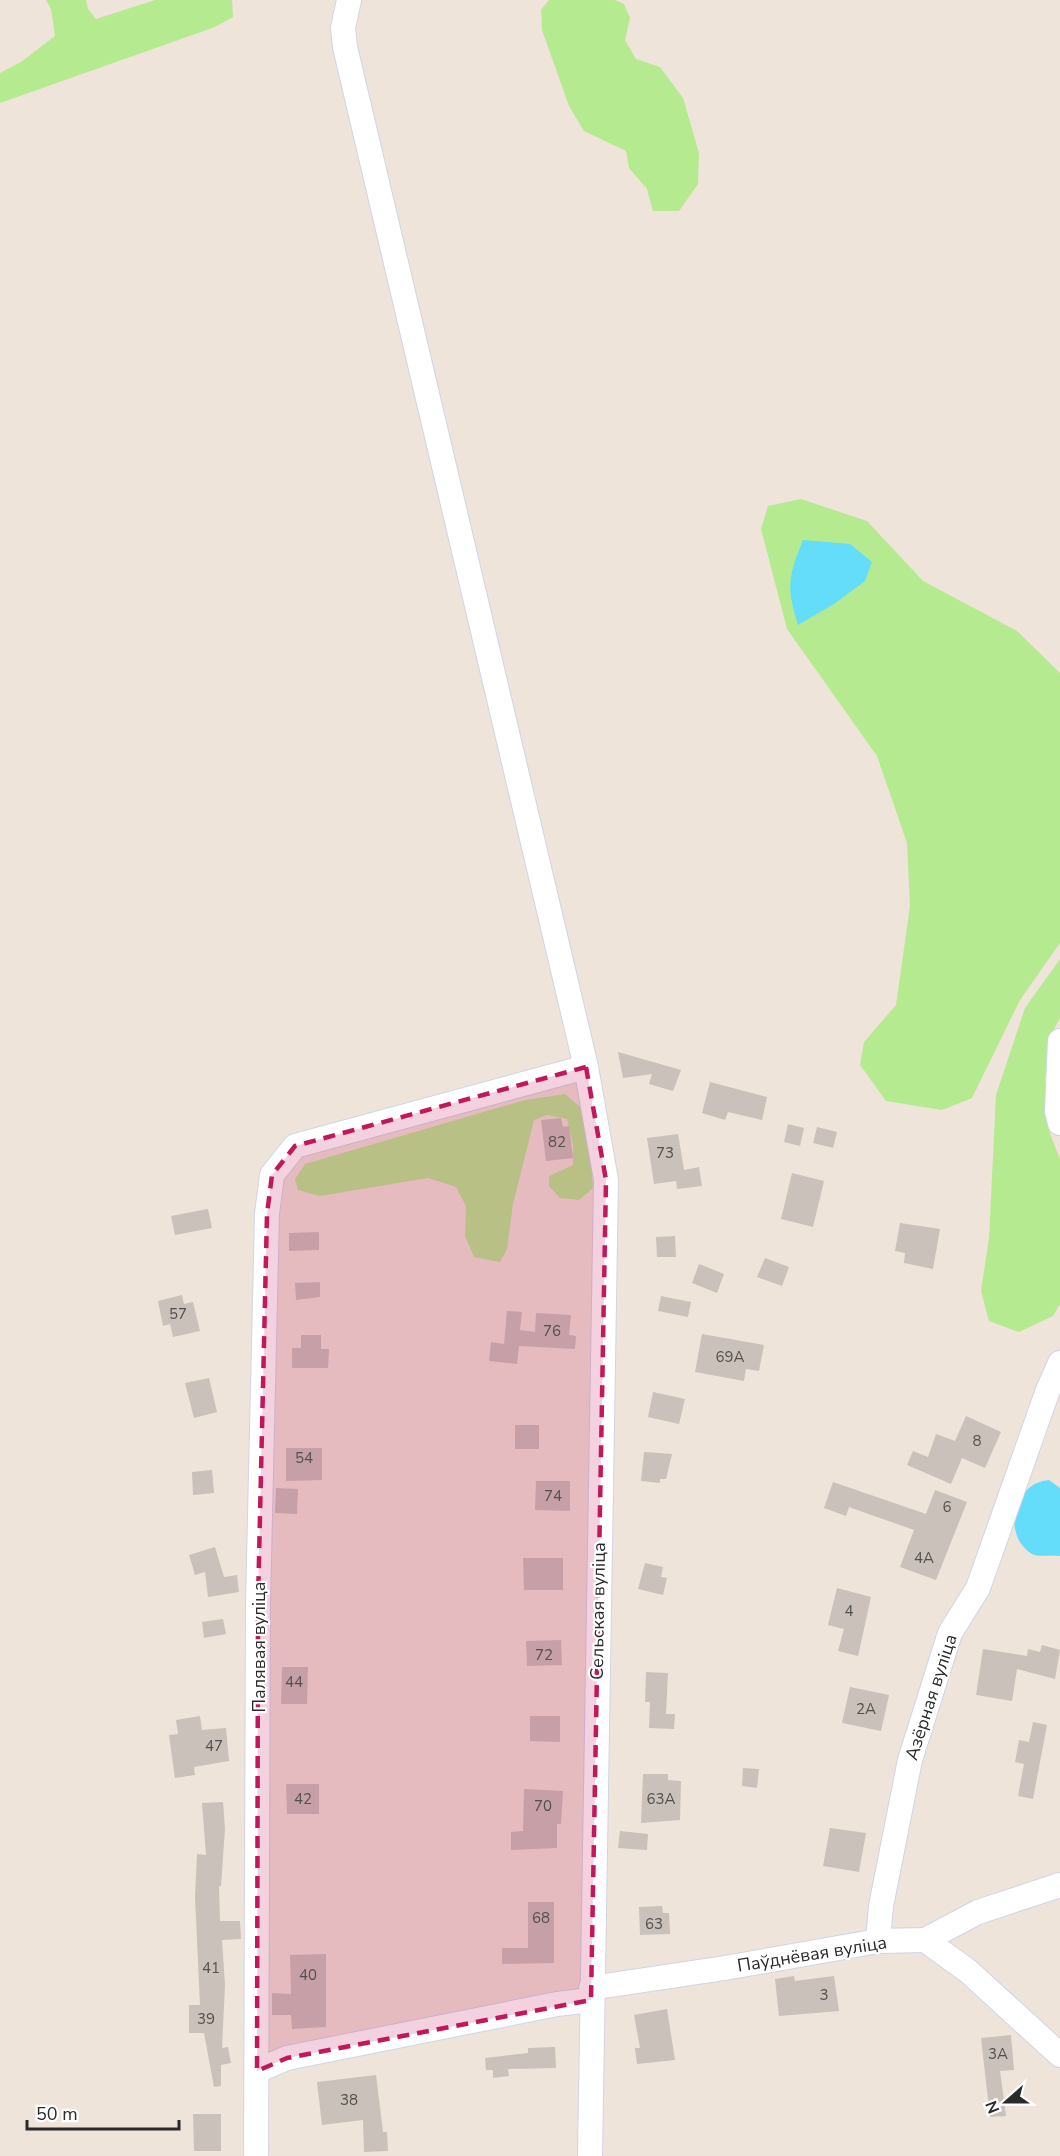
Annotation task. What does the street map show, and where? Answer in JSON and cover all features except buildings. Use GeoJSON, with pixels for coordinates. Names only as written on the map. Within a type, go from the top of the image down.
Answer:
{"type":"FeatureCollection","features":[{"type":"Feature","properties":{"kind":"street","name":"Сельская вуліца"},"geometry":{"type":"LineString","coordinates":[[349,0],[344,28],[345,47],[370,161],[586,1067],[606,1180],[590,2156]]}},
{"type":"Feature","properties":{"kind":"street"},"geometry":{"type":"LineString","coordinates":[[1060,1041],[1057,1111],[1060,1122]]}},
{"type":"Feature","properties":{"kind":"street","name":"Палявая вуліца"},"geometry":{"type":"LineString","coordinates":[[256,2156],[258,1602],[267,1214],[273,1175],[295,1146],[586,1067]]}},
{"type":"Feature","properties":{"kind":"street","name":"Азёрная вуліца"},"geometry":{"type":"LineString","coordinates":[[878,1941],[881,1906],[913,1749],[950,1633],[978,1587],[1048,1390],[1060,1363]]}},
{"type":"Feature","properties":{"kind":"street","name":"Паўднёвая вуліца"},"geometry":{"type":"LineString","coordinates":[[257,2071],[287,2058],[557,2004],[591,1994],[878,1941],[925,1940],[978,1912],[1060,1885]]}},
{"type":"Feature","properties":{"kind":"street"},"geometry":{"type":"LineString","coordinates":[[925,1940],[968,1971],[1060,2055]]}},
{"type":"Feature","properties":{"kind":"highlighted area"},"geometry":{"type":"Polygon","coordinates":[[[586,1067],[606,1180],[591,2000],[287,2058],[257,2071],[258,1602],[267,1214],[272,1175],[295,1146],[586,1067]]]}},
{"type":"Feature","properties":{"kind":"green space"},"geometry":{"type":"Polygon","coordinates":[[[46,0],[86,0],[88,9],[96,19],[155,0],[232,0],[233,17],[215,27],[0,103],[0,73],[21,62],[55,36],[51,9],[46,0]]]}},
{"type":"Feature","properties":{"kind":"green space"},"geometry":{"type":"Polygon","coordinates":[[[549,0],[615,0],[624,4],[630,18],[625,40],[636,59],[660,67],[683,98],[699,153],[698,184],[679,211],[653,211],[647,189],[629,168],[626,151],[584,131],[569,106],[542,30],[541,10],[549,0]]]}},
{"type":"Feature","properties":{"kind":"green space"},"geometry":{"type":"Polygon","coordinates":[[[801,499],[867,521],[923,581],[1017,631],[1060,673],[1060,943],[1020,1000],[972,1098],[942,1110],[886,1101],[860,1065],[864,1042],[896,1005],[910,906],[907,843],[877,756],[787,629],[761,529],[768,506],[801,499]]]}},
{"type":"Feature","properties":{"kind":"green space"},"geometry":{"type":"Polygon","coordinates":[[[1060,959],[1060,1018],[1055,1027],[1045,1078],[1049,1131],[1060,1159],[1060,1304],[1053,1316],[1019,1332],[989,1321],[981,1291],[989,1238],[996,1095],[1025,1008],[1060,959]]]}},
{"type":"Feature","properties":{"kind":"green space"},"geometry":{"type":"Polygon","coordinates":[[[565,1094],[587,1113],[593,1188],[579,1200],[560,1198],[549,1186],[549,1176],[573,1165],[573,1145],[567,1119],[547,1115],[534,1120],[513,1204],[507,1249],[500,1262],[474,1257],[465,1236],[466,1206],[456,1187],[428,1178],[320,1196],[298,1190],[295,1179],[305,1164],[525,1100],[565,1094]]]}},
{"type":"Feature","properties":{"kind":"water"},"geometry":{"type":"Polygon","coordinates":[[[803,540],[850,544],[872,562],[865,581],[834,604],[798,625],[790,582],[803,540]]]}},
{"type":"Feature","properties":{"kind":"water"},"geometry":{"type":"Polygon","coordinates":[[[1049,1480],[1060,1488],[1060,1556],[1038,1556],[1023,1546],[1017,1535],[1014,1523],[1015,1511],[1019,1500],[1027,1490],[1036,1483],[1049,1480]]]}}]}
